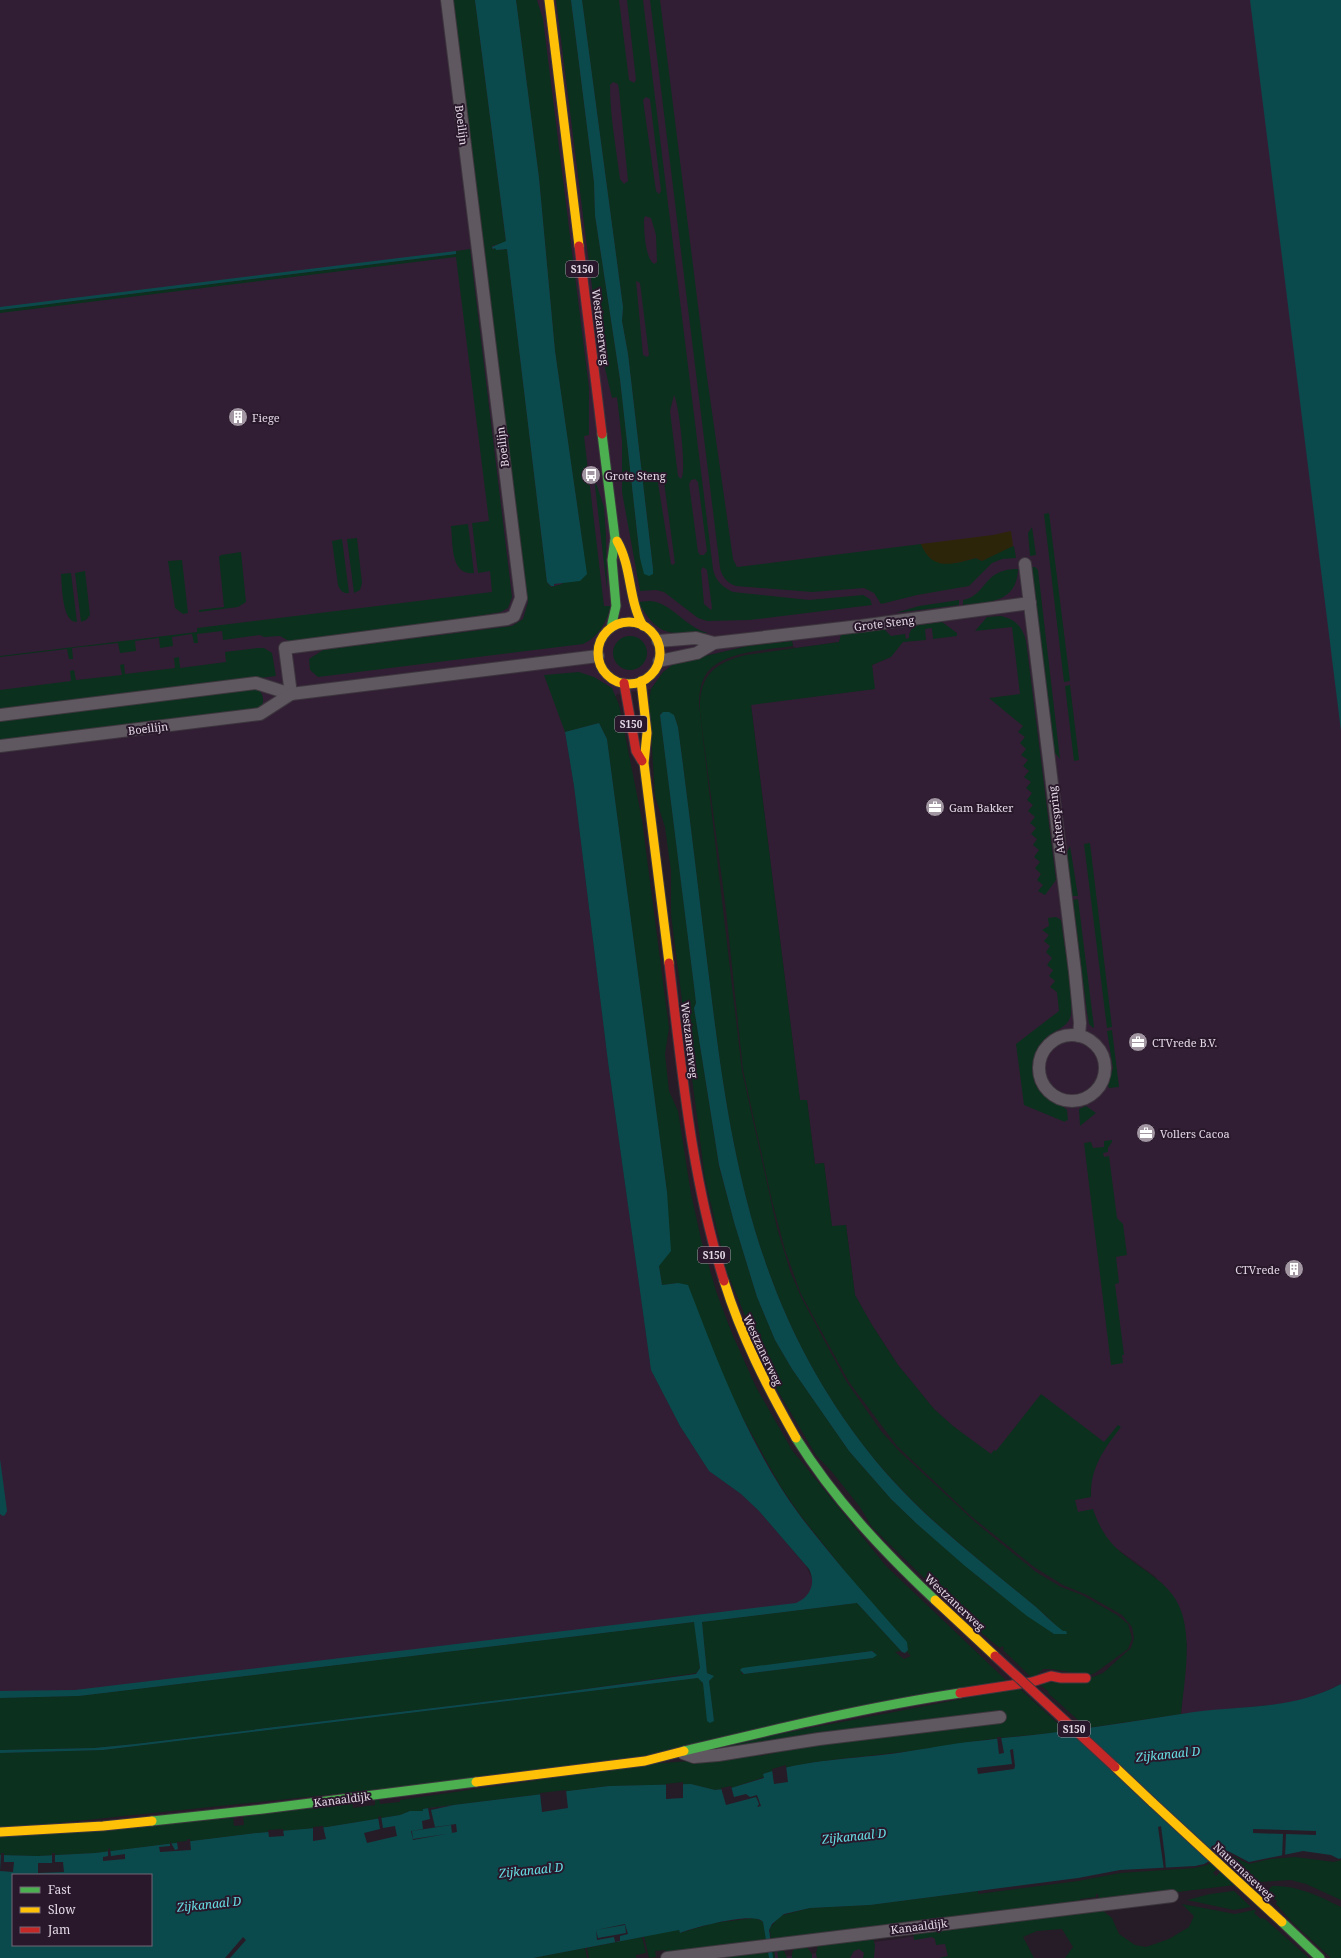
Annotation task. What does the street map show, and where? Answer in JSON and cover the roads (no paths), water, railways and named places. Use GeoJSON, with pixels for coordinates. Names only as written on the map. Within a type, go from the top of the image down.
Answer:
{"type":"FeatureCollection","features":[{"type":"Feature","properties":{"kind":"main road","name":"Westzanerweg"},"geometry":{"type":"LineString","coordinates":[[549,0],[615,538],[611,549],[616,614],[611,628]]}},
{"type":"Feature","properties":{"kind":"main road","name":"Westzanerweg"},"geometry":{"type":"LineString","coordinates":[[615,538],[623,548],[632,605],[643,626]]}},
{"type":"Feature","properties":{"kind":"main road"},"geometry":{"type":"LineString","coordinates":[[611,628],[624,622],[636,623],[643,626]]}},
{"type":"Feature","properties":{"kind":"main road","name":"S150"},"geometry":{"type":"LineString","coordinates":[[643,626],[649,630],[658,641]]}},
{"type":"Feature","properties":{"kind":"main road","name":"S150"},"geometry":{"type":"LineString","coordinates":[[598,656],[601,640],[611,628]]}},
{"type":"Feature","properties":{"kind":"main road"},"geometry":{"type":"LineString","coordinates":[[598,656],[604,671],[610,677],[624,683],[641,682],[652,673],[659,661],[658,641]]}},
{"type":"Feature","properties":{"kind":"main road","name":"Westzanerweg"},"geometry":{"type":"LineString","coordinates":[[641,682],[646,720],[647,752],[644,763],[696,1171],[711,1244],[736,1321],[750,1354],[777,1406],[807,1455],[837,1496],[893,1560],[1152,1802]]}},
{"type":"Feature","properties":{"kind":"main road","name":"Westzanerweg"},"geometry":{"type":"LineString","coordinates":[[624,683],[636,751],[644,763]]}},
{"type":"Feature","properties":{"kind":"main road","name":"Kanaaldijk"},"geometry":{"type":"LineString","coordinates":[[0,1832],[106,1826],[263,1809],[645,1761],[683,1753],[749,1735],[912,1700],[1032,1682],[1051,1676],[1061,1678],[1086,1678]]}},
{"type":"Feature","properties":{"kind":"main road","name":"Nauernaseweg"},"geometry":{"type":"LineString","coordinates":[[1152,1802],[1320,1958]]}},
{"type":"Feature","properties":{"kind":"street","name":"Boeilijn"},"geometry":{"type":"LineString","coordinates":[[291,694],[285,648],[507,619],[514,616],[521,598],[446,0]]}},
{"type":"Feature","properties":{"kind":"street","name":"Achterspring"},"geometry":{"type":"LineString","coordinates":[[1025,564],[1075,972],[1080,1023],[1078,1036]]}},
{"type":"Feature","properties":{"kind":"street","name":"Grote Steng"},"geometry":{"type":"LineString","coordinates":[[658,641],[696,638],[714,642],[860,626],[1030,603]]}},
{"type":"Feature","properties":{"kind":"street","name":"Grote Steng"},"geometry":{"type":"LineString","coordinates":[[659,661],[697,653],[714,642]]}},
{"type":"Feature","properties":{"kind":"street","name":"Boeilijn"},"geometry":{"type":"LineString","coordinates":[[0,715],[256,683],[291,694],[598,656]]}},
{"type":"Feature","properties":{"kind":"street","name":"Boeilijn"},"geometry":{"type":"LineString","coordinates":[[0,746],[260,714],[291,694]]}},
{"type":"Feature","properties":{"kind":"street"},"geometry":{"type":"LineString","coordinates":[[1068,1035],[1078,1036],[1092,1042],[1101,1051],[1105,1064],[1104,1076],[1098,1088],[1089,1096],[1077,1100],[1064,1099],[1053,1094],[1044,1084],[1040,1072],[1041,1059],[1046,1048],[1056,1040],[1068,1035]]}},
{"type":"Feature","properties":{"kind":"street","name":"Kanaaldijk"},"geometry":{"type":"LineString","coordinates":[[683,1753],[694,1757],[718,1755],[819,1739],[1000,1717]]}},
{"type":"Feature","properties":{"kind":"street","name":"Kanaaldijk"},"geometry":{"type":"LineString","coordinates":[[667,1958],[1172,1896]]}},
{"type":"Feature","properties":{"kind":"water"},"geometry":{"type":"Polygon","coordinates":[[[475,0],[516,0],[539,178],[555,351],[587,574],[580,581],[554,584],[554,586],[551,586],[547,582],[507,249],[496,250],[492,247],[506,241],[475,0]]]}},
{"type":"Feature","properties":{"kind":"water"},"geometry":{"type":"Polygon","coordinates":[[[571,0],[582,0],[623,307],[622,321],[628,354],[653,569],[653,574],[649,576],[644,574],[640,558],[620,379],[595,215],[594,182],[571,0]]]}},
{"type":"Feature","properties":{"kind":"water"},"geometry":{"type":"Polygon","coordinates":[[[1250,0],[1341,0],[1341,731],[1250,0]]]}},
{"type":"Feature","properties":{"kind":"water"},"geometry":{"type":"Polygon","coordinates":[[[456,251],[456,254],[0,310],[0,307],[456,251]]]}},
{"type":"Feature","properties":{"kind":"water"},"geometry":{"type":"Polygon","coordinates":[[[663,712],[669,712],[674,715],[678,727],[719,1056],[729,1117],[741,1176],[756,1233],[775,1289],[800,1344],[830,1397],[867,1450],[885,1472],[947,1533],[1063,1631],[1066,1631],[1067,1634],[1054,1634],[1027,1616],[965,1566],[891,1499],[849,1451],[792,1369],[775,1340],[757,1297],[734,1222],[719,1165],[694,1008],[696,1003],[660,715],[663,712]]]}},
{"type":"Feature","properties":{"kind":"water"},"geometry":{"type":"Polygon","coordinates":[[[599,723],[607,739],[667,1192],[671,1251],[659,1266],[662,1285],[678,1283],[688,1285],[711,1345],[737,1405],[782,1490],[826,1549],[907,1642],[908,1650],[905,1653],[902,1652],[857,1603],[702,1622],[707,1673],[714,1676],[709,1681],[714,1721],[710,1723],[707,1721],[703,1683],[698,1678],[103,1750],[0,1753],[0,1750],[94,1748],[135,1744],[557,1693],[696,1674],[700,1668],[694,1622],[79,1696],[0,1698],[0,1691],[75,1690],[796,1603],[809,1593],[812,1579],[809,1569],[759,1511],[741,1494],[709,1471],[680,1426],[651,1370],[608,1062],[574,786],[565,732],[599,723]]]}},
{"type":"Feature","properties":{"kind":"water"},"geometry":{"type":"Polygon","coordinates":[[[0,1459],[7,1511],[3,1516],[0,1514],[0,1459]]]}},
{"type":"Feature","properties":{"kind":"water"},"geometry":{"type":"Polygon","coordinates":[[[872,1651],[877,1655],[873,1658],[744,1674],[740,1670],[742,1668],[872,1651]]]}},
{"type":"Feature","properties":{"kind":"water","name":"Zijkanaal D"},"geometry":{"type":"Polygon","coordinates":[[[1341,1684],[1341,1858],[1339,1859],[1331,1855],[1303,1851],[1249,1862],[1228,1851],[1204,1864],[1195,1866],[1120,1870],[1078,1878],[870,1905],[810,1908],[784,1914],[772,1924],[769,1930],[773,1958],[769,1958],[763,1922],[757,1919],[748,1918],[736,1919],[680,1933],[679,1930],[533,1958],[0,1958],[0,1855],[38,1856],[95,1853],[257,1833],[327,1827],[400,1815],[410,1811],[423,1811],[423,1809],[429,1808],[609,1786],[691,1784],[715,1790],[731,1788],[764,1778],[763,1774],[769,1772],[804,1764],[892,1754],[968,1742],[1068,1731],[1194,1712],[1269,1705],[1305,1698],[1341,1684]]]}},
{"type":"Feature","properties":{"kind":"place","name":"Fiege"},"geometry":{"type":"Point","coordinates":[238,417]}},
{"type":"Feature","properties":{"kind":"place","name":"Grote Steng"},"geometry":{"type":"Point","coordinates":[591,475]}},
{"type":"Feature","properties":{"kind":"place","name":"Gam Bakker"},"geometry":{"type":"Point","coordinates":[935,807]}},
{"type":"Feature","properties":{"kind":"place","name":"CTVrede B.V."},"geometry":{"type":"Point","coordinates":[1138,1042]}},
{"type":"Feature","properties":{"kind":"place","name":"Vollers Cacoa"},"geometry":{"type":"Point","coordinates":[1146,1133]}},
{"type":"Feature","properties":{"kind":"place","name":"CTVrede"},"geometry":{"type":"Point","coordinates":[1294,1269]}}]}
